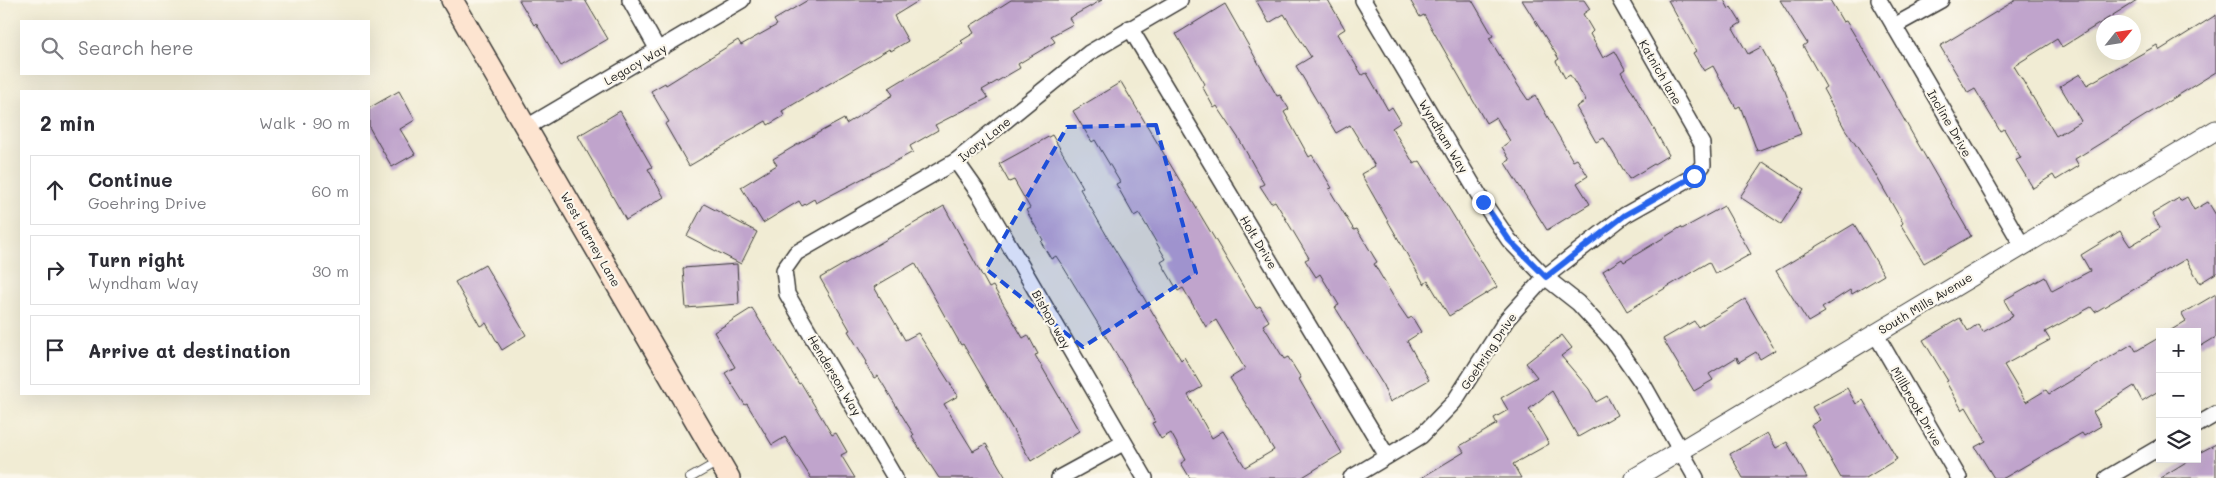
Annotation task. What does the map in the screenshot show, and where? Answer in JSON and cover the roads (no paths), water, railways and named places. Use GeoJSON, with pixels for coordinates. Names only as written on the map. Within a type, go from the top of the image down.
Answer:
{"type":"FeatureCollection","features":[{"type":"Feature","properties":{"kind":"main road","name":"West Harney Lane"},"geometry":{"type":"LineString","coordinates":[[452,0],[527,126],[724,469]]}},
{"type":"Feature","properties":{"kind":"street"},"geometry":{"type":"LineString","coordinates":[[630,0],[658,50]]}},
{"type":"Feature","properties":{"kind":"street","name":"Legacy Way"},"geometry":{"type":"LineString","coordinates":[[527,126],[742,0]]}},
{"type":"Feature","properties":{"kind":"street","name":"Ivory Lane"},"geometry":{"type":"LineString","coordinates":[[784,270],[796,253],[956,161],[1089,53],[1180,0]]}},
{"type":"Feature","properties":{"kind":"street","name":"Wyndham Way"},"geometry":{"type":"LineString","coordinates":[[1363,0],[1483,202],[1509,240],[1546,277],[1578,303],[1613,341],[1643,384],[1696,478]]}},
{"type":"Feature","properties":{"kind":"street","name":"Katnich lane"},"geometry":{"type":"LineString","coordinates":[[1620,0],[1702,144]]}},
{"type":"Feature","properties":{"kind":"street","name":"Incline Drive"},"geometry":{"type":"LineString","coordinates":[[1879,0],[2022,245]]}},
{"type":"Feature","properties":{"kind":"street"},"geometry":{"type":"LineString","coordinates":[[1894,26],[1941,0]]}},
{"type":"Feature","properties":{"kind":"street","name":"Holt Drive"},"geometry":{"type":"LineString","coordinates":[[1130,28],[1387,456]]}},
{"type":"Feature","properties":{"kind":"street","name":"South Mills Avenue"},"geometry":{"type":"LineString","coordinates":[[1635,478],[2022,245],[2216,131]]}},
{"type":"Feature","properties":{"kind":"street","name":"Goehring Drive"},"geometry":{"type":"LineString","coordinates":[[1351,478],[1421,436],[1454,402],[1507,319],[1546,277],[1625,215],[1694,176],[1703,165],[1702,144]]}},
{"type":"Feature","properties":{"kind":"street","name":"Bishop way"},"geometry":{"type":"LineString","coordinates":[[956,161],[980,195],[1145,478]]}},
{"type":"Feature","properties":{"kind":"street","name":"Henderson Way"},"geometry":{"type":"LineString","coordinates":[[784,270],[787,294],[896,478]]}},
{"type":"Feature","properties":{"kind":"street","name":"Millbrook Drive"},"geometry":{"type":"LineString","coordinates":[[1875,333],[1959,478]]}},
{"type":"Feature","properties":{"kind":"street"},"geometry":{"type":"LineString","coordinates":[[2201,423],[2216,414]]}},
{"type":"Feature","properties":{"kind":"street"},"geometry":{"type":"LineString","coordinates":[[1059,478],[1123,443]]}},
{"type":"Feature","properties":{"kind":"street"},"geometry":{"type":"LineString","coordinates":[[2107,478],[2156,449]]}},
{"type":"Feature","properties":{"kind":"lane"},"geometry":{"type":"LineString","coordinates":[[690,478],[724,469]]}}]}
